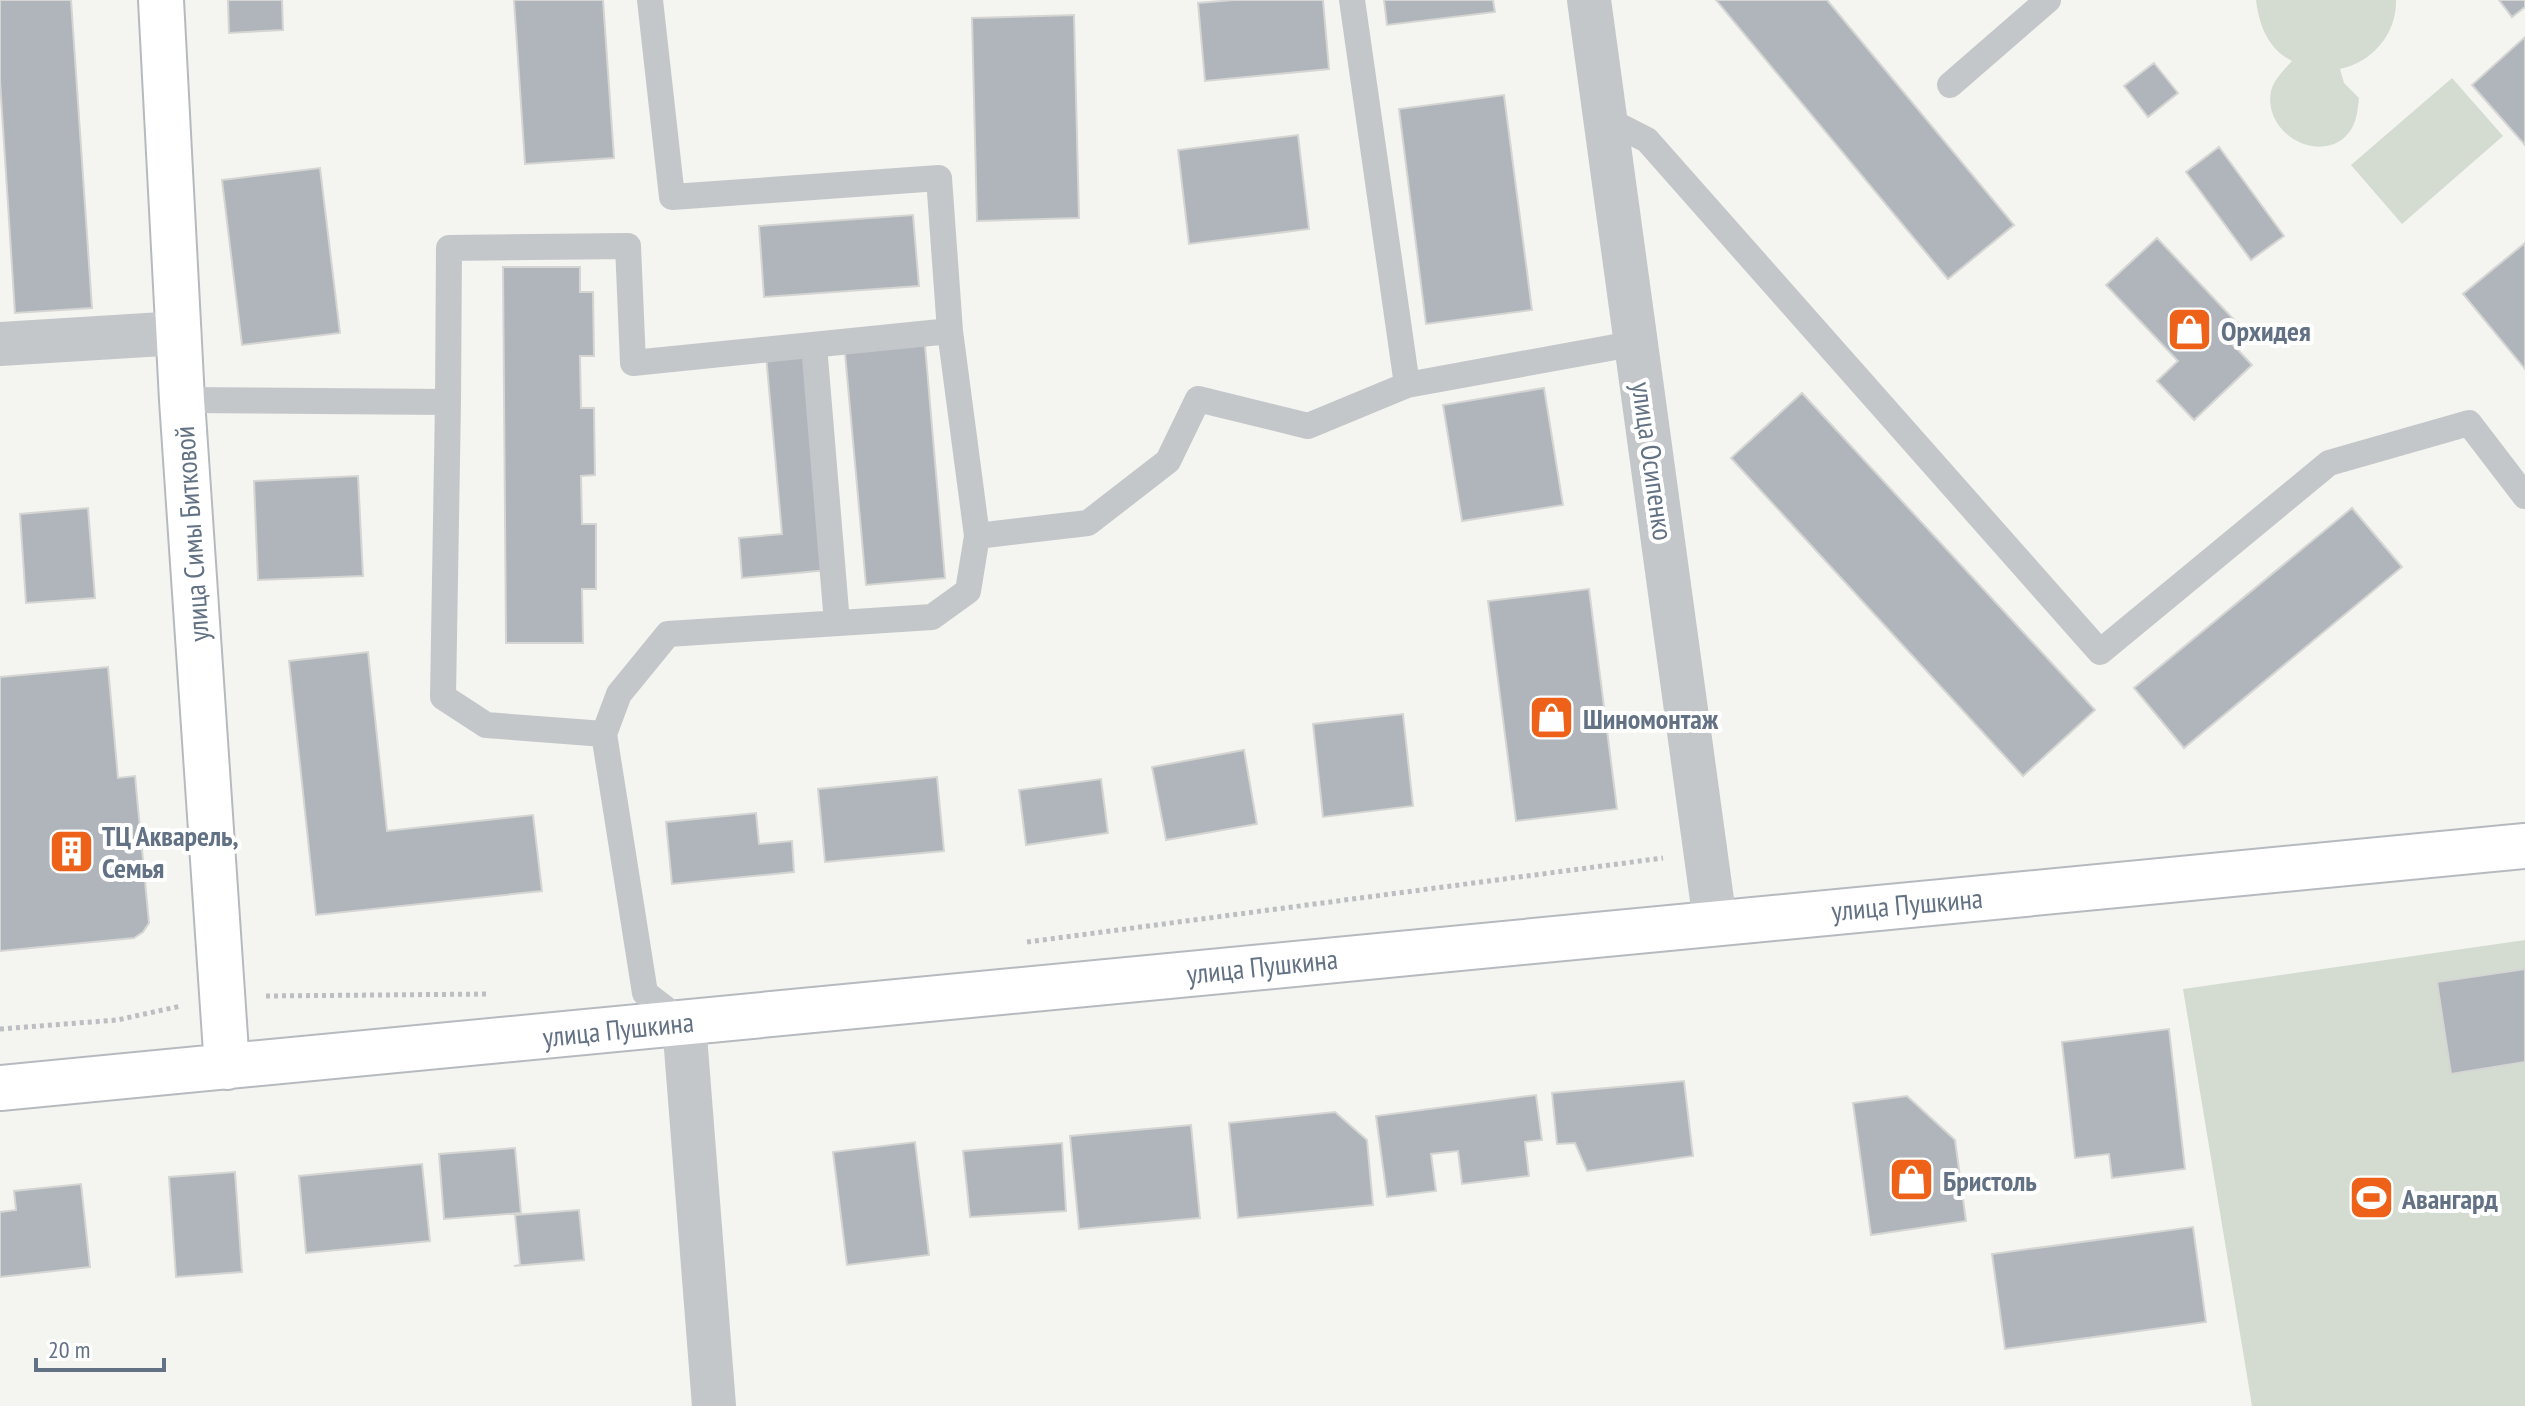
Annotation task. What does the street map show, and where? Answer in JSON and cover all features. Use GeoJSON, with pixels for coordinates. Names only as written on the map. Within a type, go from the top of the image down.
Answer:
{"type":"FeatureCollection","features":[{"type":"Feature","properties":{"kind":"street","name":"улица Симы Битковой"},"geometry":{"type":"LineString","coordinates":[[161,0],[182,400],[227,1067]]}},
{"type":"Feature","properties":{"kind":"street","name":"улица Осипенко"},"geometry":{"type":"LineString","coordinates":[[1589,0],[1715,922]]}},
{"type":"Feature","properties":{"kind":"street"},"geometry":{"type":"LineString","coordinates":[[0,344],[179,333]]}},
{"type":"Feature","properties":{"kind":"street","name":"улица Пушкина"},"geometry":{"type":"LineString","coordinates":[[0,1088],[2525,846]]}},
{"type":"Feature","properties":{"kind":"street"},"geometry":{"type":"LineString","coordinates":[[684,1023],[714,1406]]}},
{"type":"Feature","properties":{"kind":"lane"},"geometry":{"type":"LineString","coordinates":[[650,0],[672,197],[939,178],[950,331],[977,536],[968,591],[932,617],[668,634],[619,694],[604,734],[645,993],[684,1023]]}},
{"type":"Feature","properties":{"kind":"lane"},"geometry":{"type":"LineString","coordinates":[[1352,0],[1407,385]]}},
{"type":"Feature","properties":{"kind":"lane"},"geometry":{"type":"LineString","coordinates":[[1950,85],[2048,0]]}},
{"type":"Feature","properties":{"kind":"lane"},"geometry":{"type":"LineString","coordinates":[[1606,119],[1647,140],[2100,652],[2329,463],[2469,423],[2525,496]]}},
{"type":"Feature","properties":{"kind":"lane"},"geometry":{"type":"LineString","coordinates":[[604,734],[486,725],[443,697],[449,248],[628,246],[633,363],[950,331]]}},
{"type":"Feature","properties":{"kind":"lane"},"geometry":{"type":"LineString","coordinates":[[977,536],[1088,523],[1168,461],[1198,399],[1308,426],[1407,385],[1637,343]]}},
{"type":"Feature","properties":{"kind":"lane"},"geometry":{"type":"LineString","coordinates":[[814,345],[837,623]]}},
{"type":"Feature","properties":{"kind":"lane"},"geometry":{"type":"LineString","coordinates":[[182,400],[448,402]]}},
{"type":"Feature","properties":{"kind":"path"},"geometry":{"type":"LineString","coordinates":[[1025,942],[1706,852]]}},
{"type":"Feature","properties":{"kind":"path"},"geometry":{"type":"LineString","coordinates":[[0,1029],[117,1020],[222,996],[488,994]]}},
{"type":"Feature","properties":{"kind":"shaded area"},"geometry":{"type":"Polygon","coordinates":[[[2256,0],[2396,0],[2392,24],[2381,44],[2363,60],[2340,69],[2344,83],[2359,98],[2354,125],[2342,140],[2328,146],[2314,146],[2287,134],[2277,122],[2271,108],[2271,91],[2292,61],[2277,50],[2266,35],[2256,0]]]}},
{"type":"Feature","properties":{"kind":"shaded area"},"geometry":{"type":"Polygon","coordinates":[[[2452,78],[2503,136],[2402,224],[2351,165],[2452,78]]]}},
{"type":"Feature","properties":{"kind":"shaded area","name":"Авангард"},"geometry":{"type":"Polygon","coordinates":[[[2525,940],[2525,1406],[2252,1406],[2183,989],[2525,940]]]}},
{"type":"Feature","properties":{"kind":"building"},"geometry":{"type":"Polygon","coordinates":[[[0,0],[71,0],[92,308],[15,313],[0,81],[0,0]]]}},
{"type":"Feature","properties":{"kind":"building"},"geometry":{"type":"Polygon","coordinates":[[[228,0],[282,0],[283,30],[229,33],[228,0]]]}},
{"type":"Feature","properties":{"kind":"building"},"geometry":{"type":"Polygon","coordinates":[[[514,0],[603,0],[614,158],[525,164],[514,0]]]}},
{"type":"Feature","properties":{"kind":"building"},"geometry":{"type":"Polygon","coordinates":[[[1323,0],[1329,69],[1205,81],[1198,3],[1323,0]]]}},
{"type":"Feature","properties":{"kind":"building"},"geometry":{"type":"Polygon","coordinates":[[[1384,0],[1493,0],[1495,12],[1387,25],[1384,0]]]}},
{"type":"Feature","properties":{"kind":"building"},"geometry":{"type":"Polygon","coordinates":[[[1716,0],[1827,0],[2014,225],[1948,279],[1716,0]]]}},
{"type":"Feature","properties":{"kind":"building"},"geometry":{"type":"Polygon","coordinates":[[[2499,0],[2525,0],[2525,7],[2512,17],[2499,0]]]}},
{"type":"Feature","properties":{"kind":"building"},"geometry":{"type":"Polygon","coordinates":[[[1074,15],[1079,218],[977,221],[972,18],[1074,15]]]}},
{"type":"Feature","properties":{"kind":"building"},"geometry":{"type":"Polygon","coordinates":[[[2525,37],[2525,145],[2472,85],[2525,37]]]}},
{"type":"Feature","properties":{"kind":"building"},"geometry":{"type":"Polygon","coordinates":[[[2154,63],[2178,93],[2148,117],[2124,86],[2154,63]]]}},
{"type":"Feature","properties":{"kind":"building"},"geometry":{"type":"Polygon","coordinates":[[[1504,95],[1532,310],[1426,324],[1399,109],[1504,95]]]}},
{"type":"Feature","properties":{"kind":"building"},"geometry":{"type":"Polygon","coordinates":[[[1298,135],[1309,229],[1189,244],[1178,150],[1298,135]]]}},
{"type":"Feature","properties":{"kind":"building"},"geometry":{"type":"Polygon","coordinates":[[[2219,147],[2284,236],[2251,260],[2186,172],[2219,147]]]}},
{"type":"Feature","properties":{"kind":"building"},"geometry":{"type":"Polygon","coordinates":[[[320,168],[340,333],[242,345],[222,180],[320,168]]]}},
{"type":"Feature","properties":{"kind":"building"},"geometry":{"type":"Polygon","coordinates":[[[913,215],[919,286],[764,297],[759,226],[913,215]]]}},
{"type":"Feature","properties":{"kind":"building","name":"Орхидея"},"geometry":{"type":"Polygon","coordinates":[[[2157,238],[2238,324],[2225,336],[2252,365],[2194,420],[2157,381],[2178,361],[2106,285],[2157,238]]]}},
{"type":"Feature","properties":{"kind":"building"},"geometry":{"type":"Polygon","coordinates":[[[2525,243],[2525,369],[2463,294],[2525,243]]]}},
{"type":"Feature","properties":{"kind":"building"},"geometry":{"type":"Polygon","coordinates":[[[503,267],[580,267],[580,292],[593,292],[594,356],[580,356],[581,408],[594,408],[595,475],[581,476],[582,524],[596,524],[596,589],[582,589],[583,643],[506,643],[503,267]]]}},
{"type":"Feature","properties":{"kind":"building"},"geometry":{"type":"Polygon","coordinates":[[[925,345],[945,578],[866,585],[845,353],[925,345]]]}},
{"type":"Feature","properties":{"kind":"building"},"geometry":{"type":"Polygon","coordinates":[[[811,354],[828,570],[742,578],[739,538],[782,534],[766,355],[811,354]]]}},
{"type":"Feature","properties":{"kind":"building"},"geometry":{"type":"Polygon","coordinates":[[[1544,388],[1563,505],[1462,521],[1443,405],[1544,388]]]}},
{"type":"Feature","properties":{"kind":"building"},"geometry":{"type":"Polygon","coordinates":[[[1802,393],[2095,710],[2023,776],[1731,458],[1802,393]]]}},
{"type":"Feature","properties":{"kind":"building"},"geometry":{"type":"Polygon","coordinates":[[[358,476],[363,576],[258,580],[254,481],[358,476]]]}},
{"type":"Feature","properties":{"kind":"building"},"geometry":{"type":"Polygon","coordinates":[[[88,508],[95,598],[26,603],[20,514],[88,508]]]}},
{"type":"Feature","properties":{"kind":"building"},"geometry":{"type":"Polygon","coordinates":[[[2352,508],[2402,567],[2184,748],[2134,688],[2352,508]]]}},
{"type":"Feature","properties":{"kind":"building"},"geometry":{"type":"Polygon","coordinates":[[[1589,589],[1617,809],[1516,821],[1488,601],[1589,589]]]}},
{"type":"Feature","properties":{"kind":"building"},"geometry":{"type":"Polygon","coordinates":[[[368,652],[387,831],[533,815],[542,891],[316,915],[289,661],[368,652]]]}},
{"type":"Feature","properties":{"kind":"building","name":"ТЦ Акварель, Семья"},"geometry":{"type":"Polygon","coordinates":[[[108,667],[118,778],[135,776],[149,923],[134,938],[0,951],[0,677],[108,667]]]}},
{"type":"Feature","properties":{"kind":"building"},"geometry":{"type":"Polygon","coordinates":[[[1403,714],[1413,806],[1323,817],[1313,724],[1403,714]]]}},
{"type":"Feature","properties":{"kind":"building"},"geometry":{"type":"Polygon","coordinates":[[[1244,750],[1257,824],[1166,840],[1152,767],[1244,750]]]}},
{"type":"Feature","properties":{"kind":"building"},"geometry":{"type":"Polygon","coordinates":[[[937,777],[944,851],[825,862],[818,789],[937,777]]]}},
{"type":"Feature","properties":{"kind":"building"},"geometry":{"type":"Polygon","coordinates":[[[1101,779],[1108,833],[1026,845],[1019,790],[1101,779]]]}},
{"type":"Feature","properties":{"kind":"building"},"geometry":{"type":"Polygon","coordinates":[[[756,813],[759,844],[792,841],[794,872],[672,884],[666,822],[756,813]]]}},
{"type":"Feature","properties":{"kind":"building"},"geometry":{"type":"Polygon","coordinates":[[[2525,969],[2525,1062],[2451,1074],[2437,982],[2525,969]]]}},
{"type":"Feature","properties":{"kind":"building"},"geometry":{"type":"Polygon","coordinates":[[[2169,1029],[2185,1169],[2112,1178],[2109,1154],[2075,1158],[2062,1042],[2169,1029]]]}},
{"type":"Feature","properties":{"kind":"building"},"geometry":{"type":"Polygon","coordinates":[[[1684,1081],[1693,1156],[1587,1171],[1575,1143],[1557,1144],[1552,1093],[1684,1081]]]}},
{"type":"Feature","properties":{"kind":"building"},"geometry":{"type":"Polygon","coordinates":[[[1536,1095],[1542,1140],[1525,1142],[1529,1176],[1462,1184],[1458,1151],[1431,1154],[1436,1191],[1387,1197],[1376,1116],[1536,1095]]]}},
{"type":"Feature","properties":{"kind":"building","name":"Бристоль"},"geometry":{"type":"Polygon","coordinates":[[[1907,1096],[1955,1140],[1966,1221],[1871,1235],[1853,1103],[1907,1096]]]}},
{"type":"Feature","properties":{"kind":"building"},"geometry":{"type":"Polygon","coordinates":[[[1335,1112],[1367,1140],[1373,1205],[1238,1218],[1229,1123],[1335,1112]]]}},
{"type":"Feature","properties":{"kind":"building"},"geometry":{"type":"Polygon","coordinates":[[[1191,1125],[1200,1218],[1079,1229],[1070,1136],[1191,1125]]]}},
{"type":"Feature","properties":{"kind":"building"},"geometry":{"type":"Polygon","coordinates":[[[915,1142],[929,1255],[847,1265],[833,1152],[915,1142]]]}},
{"type":"Feature","properties":{"kind":"building"},"geometry":{"type":"Polygon","coordinates":[[[1062,1143],[1066,1211],[970,1217],[963,1151],[1062,1143]]]}},
{"type":"Feature","properties":{"kind":"building"},"geometry":{"type":"Polygon","coordinates":[[[515,1148],[521,1213],[444,1219],[439,1154],[515,1148]]]}},
{"type":"Feature","properties":{"kind":"building"},"geometry":{"type":"Polygon","coordinates":[[[422,1164],[430,1241],[306,1253],[299,1176],[422,1164]]]}},
{"type":"Feature","properties":{"kind":"building"},"geometry":{"type":"Polygon","coordinates":[[[235,1172],[242,1272],[176,1277],[169,1177],[235,1172]]]}},
{"type":"Feature","properties":{"kind":"building"},"geometry":{"type":"Polygon","coordinates":[[[81,1184],[90,1267],[0,1277],[0,1212],[16,1210],[14,1191],[81,1184]]]}},
{"type":"Feature","properties":{"kind":"building"},"geometry":{"type":"Polygon","coordinates":[[[579,1210],[584,1260],[514,1266],[520,1265],[515,1215],[579,1210]]]}},
{"type":"Feature","properties":{"kind":"building"},"geometry":{"type":"Polygon","coordinates":[[[2193,1227],[2206,1322],[2005,1349],[1992,1254],[2193,1227]]]}},
{"type":"Feature","properties":{"kind":"place","name":"Орхидея"},"geometry":{"type":"Point","coordinates":[2190,330]}},
{"type":"Feature","properties":{"kind":"place","name":"Шиномонтаж"},"geometry":{"type":"Point","coordinates":[1552,718]}},
{"type":"Feature","properties":{"kind":"place","name":"ТЦ Акварель, Семья"},"geometry":{"type":"Point","coordinates":[71,851]}},
{"type":"Feature","properties":{"kind":"place","name":"Бристоль"},"geometry":{"type":"Point","coordinates":[1912,1180]}},
{"type":"Feature","properties":{"kind":"place","name":"Авангард"},"geometry":{"type":"Point","coordinates":[2371,1198]}}]}
